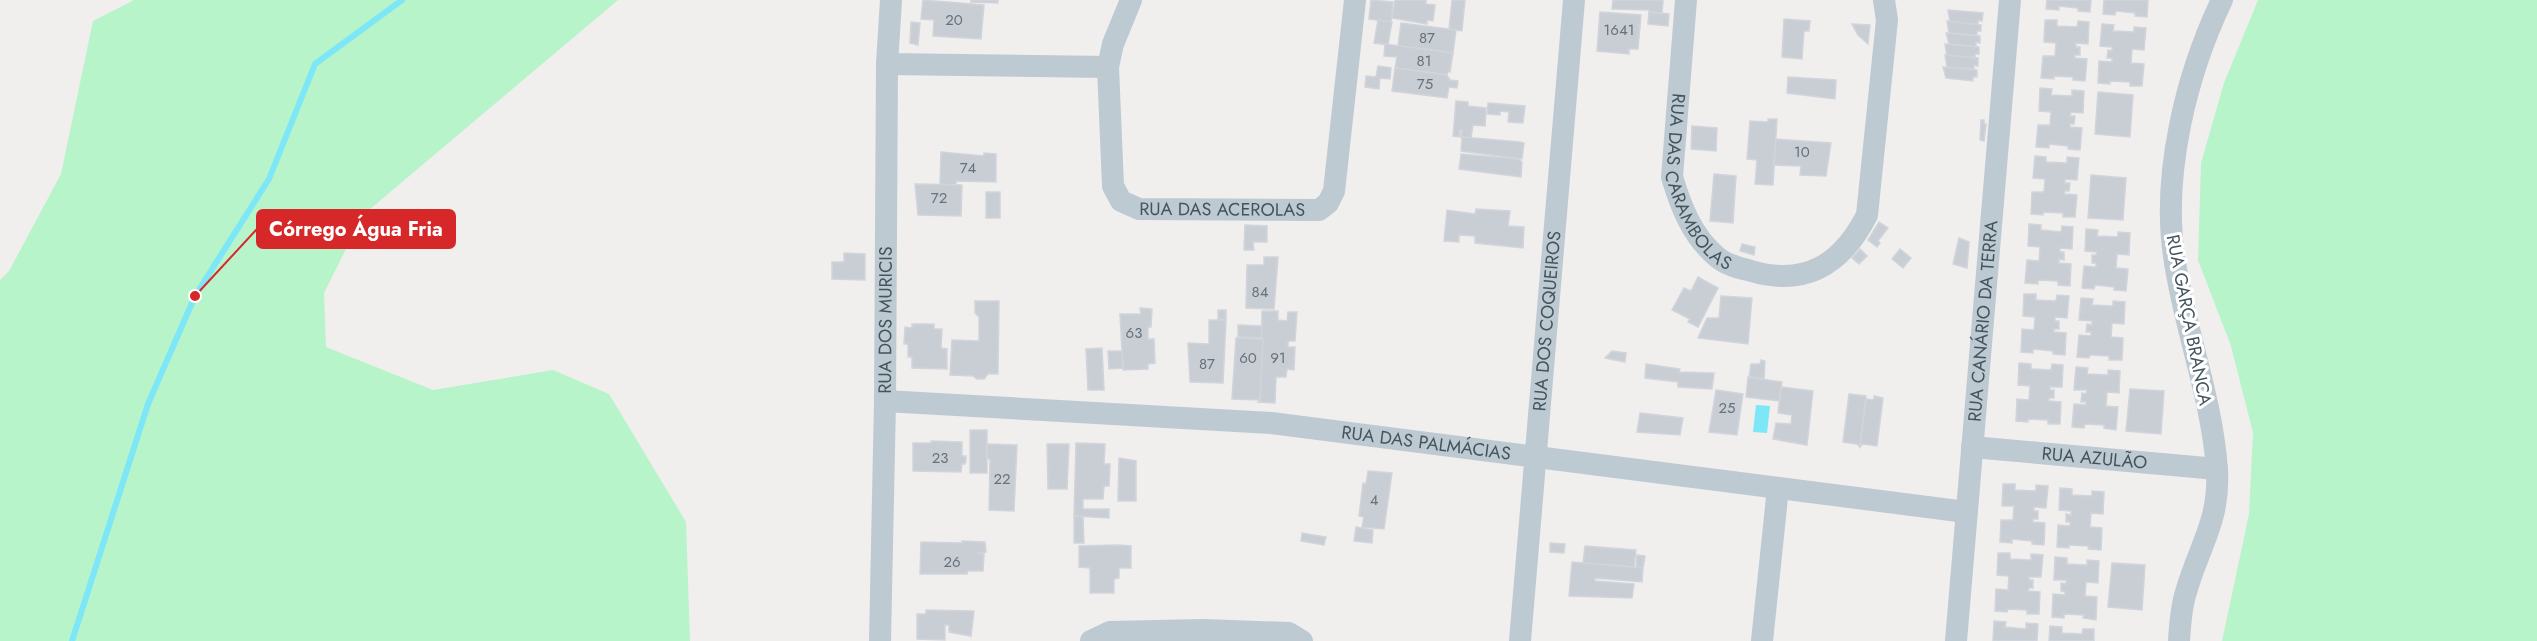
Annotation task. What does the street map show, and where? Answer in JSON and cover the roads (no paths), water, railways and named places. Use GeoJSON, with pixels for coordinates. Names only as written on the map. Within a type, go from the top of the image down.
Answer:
{"type":"FeatureCollection","features":[{"type":"Feature","properties":{"kind":"street","name":"RUA DOS MURICIS"},"geometry":{"type":"LineString","coordinates":[[880,641],[885,401],[887,64],[891,0]]}},
{"type":"Feature","properties":{"kind":"street","name":"RUA DAS ACEROLAS"},"geometry":{"type":"LineString","coordinates":[[1131,0],[1113,44],[1108,67],[1113,186],[1121,201],[1138,209],[1319,210],[1328,203],[1334,191],[1355,0]]}},
{"type":"Feature","properties":{"kind":"street","name":"RUA DOS COQUEIROS"},"geometry":{"type":"LineString","coordinates":[[1520,641],[1574,0]]}},
{"type":"Feature","properties":{"kind":"street","name":"RUA DAS CARAMBOLAS"},"geometry":{"type":"LineString","coordinates":[[1686,0],[1672,177],[1680,203],[1701,240],[1718,258],[1734,266],[1763,274],[1796,276],[1820,269],[1836,257],[1852,239],[1867,215],[1887,20],[1884,0]]}},
{"type":"Feature","properties":{"kind":"street","name":"RUA CANÁRIO DA TERRA"},"geometry":{"type":"LineString","coordinates":[[1956,641],[2010,0]]}},
{"type":"Feature","properties":{"kind":"street","name":"RUA GARÇA BRANCA"},"geometry":{"type":"LineString","coordinates":[[2179,641],[2185,593],[2209,532],[2216,504],[2217,469],[2204,390],[2174,256],[2170,219],[2171,172],[2183,115],[2201,52],[2222,0]]}},
{"type":"Feature","properties":{"kind":"street"},"geometry":{"type":"LineString","coordinates":[[887,64],[1108,67]]}},
{"type":"Feature","properties":{"kind":"street","name":"RUA DAS PALMÁCIAS"},"geometry":{"type":"LineString","coordinates":[[885,401],[1271,423],[1966,512]]}},
{"type":"Feature","properties":{"kind":"street","name":"RUA AZULÃO"},"geometry":{"type":"LineString","coordinates":[[1972,447],[2217,469]]}},
{"type":"Feature","properties":{"kind":"street"},"geometry":{"type":"LineString","coordinates":[[1762,641],[1778,488]]}},
{"type":"Feature","properties":{"kind":"street"},"geometry":{"type":"LineString","coordinates":[[1091,641],[1110,632],[1203,630],[1289,633],[1302,641]]}},
{"type":"Feature","properties":{"kind":"water"},"geometry":{"type":"Polygon","coordinates":[[[1756,405],[1770,406],[1767,433],[1753,432],[1756,405]]]}},
{"type":"Feature","properties":{"kind":"waterway"},"geometry":{"type":"LineString","coordinates":[[72,641],[148,404],[195,296],[269,179],[315,64],[402,0]]}},
{"type":"Feature","properties":{"kind":"place","name":"Córrego Água Fria"},"geometry":{"type":"Point","coordinates":[195,296]}}]}
